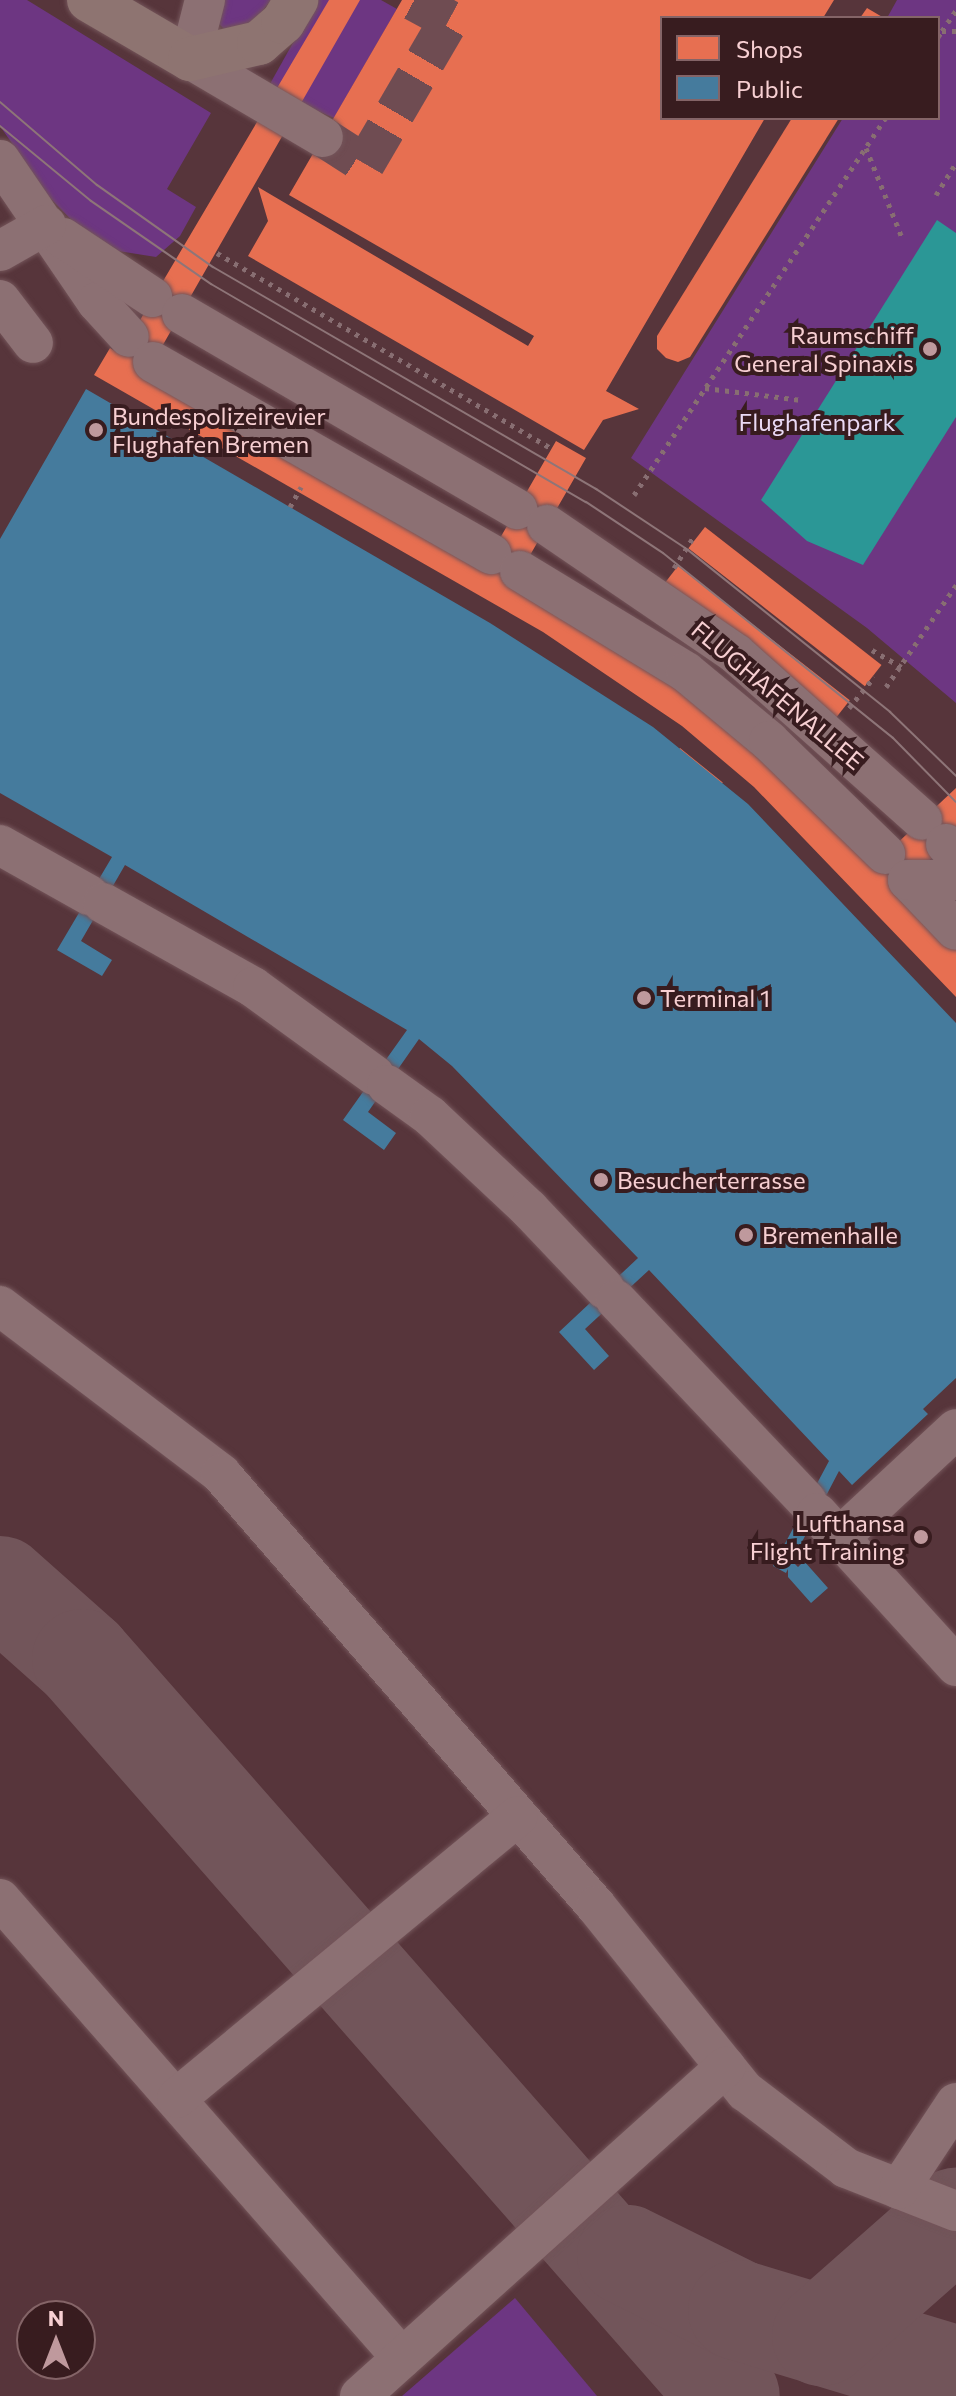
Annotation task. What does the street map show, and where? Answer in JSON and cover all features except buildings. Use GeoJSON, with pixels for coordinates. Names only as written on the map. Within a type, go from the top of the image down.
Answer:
{"type":"FeatureCollection","features":[{"type":"Feature","properties":{"kind":"main road"},"geometry":{"type":"LineString","coordinates":[[89,0],[190,59],[259,43],[283,22],[296,0]]}},
{"type":"Feature","properties":{"kind":"street"},"geometry":{"type":"LineString","coordinates":[[205,0],[190,59],[323,137]]}},
{"type":"Feature","properties":{"kind":"street","name":"FLUGHAFENALLEE"},"geometry":{"type":"LineString","coordinates":[[7,185],[48,227],[97,302],[141,350],[582,605],[686,672],[733,711],[892,862],[956,930]]}},
{"type":"Feature","properties":{"kind":"street"},"geometry":{"type":"LineString","coordinates":[[0,251],[48,227]]}},
{"type":"Feature","properties":{"kind":"street","name":"FLUGHAFENALLEE"},"geometry":{"type":"LineString","coordinates":[[48,227],[167,306],[540,521],[736,654],[887,786],[945,850]]}},
{"type":"Feature","properties":{"kind":"street"},"geometry":{"type":"LineString","coordinates":[[0,300],[33,343]]}},
{"type":"Feature","properties":{"kind":"street"},"geometry":{"type":"LineString","coordinates":[[438,524],[540,521],[582,605]]}},
{"type":"Feature","properties":{"kind":"street"},"geometry":{"type":"LineString","coordinates":[[887,786],[892,862],[945,850]]}},
{"type":"Feature","properties":{"kind":"street"},"geometry":{"type":"LineString","coordinates":[[0,845],[253,987],[430,1116],[507,1188],[611,1294],[822,1517],[956,1666]]}},
{"type":"Feature","properties":{"kind":"street"},"geometry":{"type":"LineString","coordinates":[[0,1306],[221,1474],[518,1816],[745,2091],[846,2168],[956,2211]]}},
{"type":"Feature","properties":{"kind":"street"},"geometry":{"type":"LineString","coordinates":[[822,1517],[956,1429]]}},
{"type":"Feature","properties":{"kind":"street"},"geometry":{"type":"LineString","coordinates":[[177,2098],[518,1816]]}},
{"type":"Feature","properties":{"kind":"street"},"geometry":{"type":"LineString","coordinates":[[0,1899],[402,2358]]}},
{"type":"Feature","properties":{"kind":"street"},"geometry":{"type":"LineString","coordinates":[[360,2396],[726,2067]]}},
{"type":"Feature","properties":{"kind":"street"},"geometry":{"type":"LineString","coordinates":[[899,2189],[956,2103]]}},
{"type":"Feature","properties":{"kind":"path"},"geometry":{"type":"LineString","coordinates":[[940,34],[956,10]]}},
{"type":"Feature","properties":{"kind":"path"},"geometry":{"type":"LineString","coordinates":[[940,34],[956,31]]}},
{"type":"Feature","properties":{"kind":"path"},"geometry":{"type":"LineString","coordinates":[[634,495],[884,120]]}},
{"type":"Feature","properties":{"kind":"path"},"geometry":{"type":"LineString","coordinates":[[865,147],[903,240]]}},
{"type":"Feature","properties":{"kind":"path"},"geometry":{"type":"LineString","coordinates":[[936,195],[956,163]]}},
{"type":"Feature","properties":{"kind":"path"},"geometry":{"type":"LineString","coordinates":[[217,253],[552,449]]}},
{"type":"Feature","properties":{"kind":"path"},"geometry":{"type":"LineString","coordinates":[[705,388],[801,400]]}},
{"type":"Feature","properties":{"kind":"path"},"geometry":{"type":"LineString","coordinates":[[290,507],[304,481]]}},
{"type":"Feature","properties":{"kind":"path"},"geometry":{"type":"LineString","coordinates":[[666,578],[693,537]]}},
{"type":"Feature","properties":{"kind":"path"},"geometry":{"type":"LineString","coordinates":[[886,687],[956,585]]}},
{"type":"Feature","properties":{"kind":"path"},"geometry":{"type":"LineString","coordinates":[[872,650],[901,667]]}},
{"type":"Feature","properties":{"kind":"path"},"geometry":{"type":"LineString","coordinates":[[841,717],[874,677]]}},
{"type":"Feature","properties":{"kind":"green space"},"geometry":{"type":"Polygon","coordinates":[[[0,0],[27,0],[211,113],[167,189],[196,207],[180,236],[156,257],[99,248],[49,197],[0,126],[0,0]]]}},
{"type":"Feature","properties":{"kind":"green space"},"geometry":{"type":"Polygon","coordinates":[[[220,0],[271,0],[253,23],[224,29],[216,21],[220,0]]]}},
{"type":"Feature","properties":{"kind":"green space"},"geometry":{"type":"Polygon","coordinates":[[[317,0],[381,0],[397,9],[334,118],[271,91],[271,82],[317,0]]]}},
{"type":"Feature","properties":{"kind":"green space","name":"Flughafenpark"},"geometry":{"type":"Polygon","coordinates":[[[897,0],[956,0],[956,703],[867,628],[631,458],[842,120],[940,120],[940,16],[888,16],[897,0]]]}},
{"type":"Feature","properties":{"kind":"green space"},"geometry":{"type":"Polygon","coordinates":[[[515,2298],[597,2396],[402,2396],[515,2298]]]}},
{"type":"Feature","properties":{"kind":"water"},"geometry":{"type":"Polygon","coordinates":[[[937,220],[956,233],[956,417],[863,565],[807,541],[761,500],[937,220]]]}},
{"type":"Feature","properties":{"kind":"taxiway"},"geometry":{"type":"LineString","coordinates":[[0,1586],[82,1659],[730,2396]]}},
{"type":"Feature","properties":{"kind":"taxiway"},"geometry":{"type":"LineString","coordinates":[[822,2336],[956,2218]]}},
{"type":"Feature","properties":{"kind":"taxiway"},"geometry":{"type":"LineString","coordinates":[[627,2255],[738,2310],[956,2376]]}},
{"type":"Feature","properties":{"kind":"tunnel"},"geometry":{"type":"LineString","coordinates":[[323,137],[365,164],[449,20],[412,0]]}},
{"type":"Feature","properties":{"kind":"tram line"},"geometry":{"type":"LineString","coordinates":[[0,102],[97,185],[213,267],[596,489],[688,550],[890,712],[956,776]]}},
{"type":"Feature","properties":{"kind":"tram line"},"geometry":{"type":"LineString","coordinates":[[0,126],[91,201],[211,284],[586,502],[663,553],[893,738],[956,802]]}},
{"type":"Feature","properties":{"kind":"place","name":"Raumschiff General Spinaxis"},"geometry":{"type":"Point","coordinates":[930,349]}},
{"type":"Feature","properties":{"kind":"place","name":"Bundespolizeirevier Flughafen Bremen"},"geometry":{"type":"Point","coordinates":[96,430]}},
{"type":"Feature","properties":{"kind":"place","name":"Terminal 1"},"geometry":{"type":"Point","coordinates":[644,998]}},
{"type":"Feature","properties":{"kind":"place","name":"Besucherterrasse"},"geometry":{"type":"Point","coordinates":[601,1180]}},
{"type":"Feature","properties":{"kind":"place","name":"Bremenhalle"},"geometry":{"type":"Point","coordinates":[746,1235]}},
{"type":"Feature","properties":{"kind":"place","name":"Lufthansa Flight Training"},"geometry":{"type":"Point","coordinates":[921,1537]}}]}
